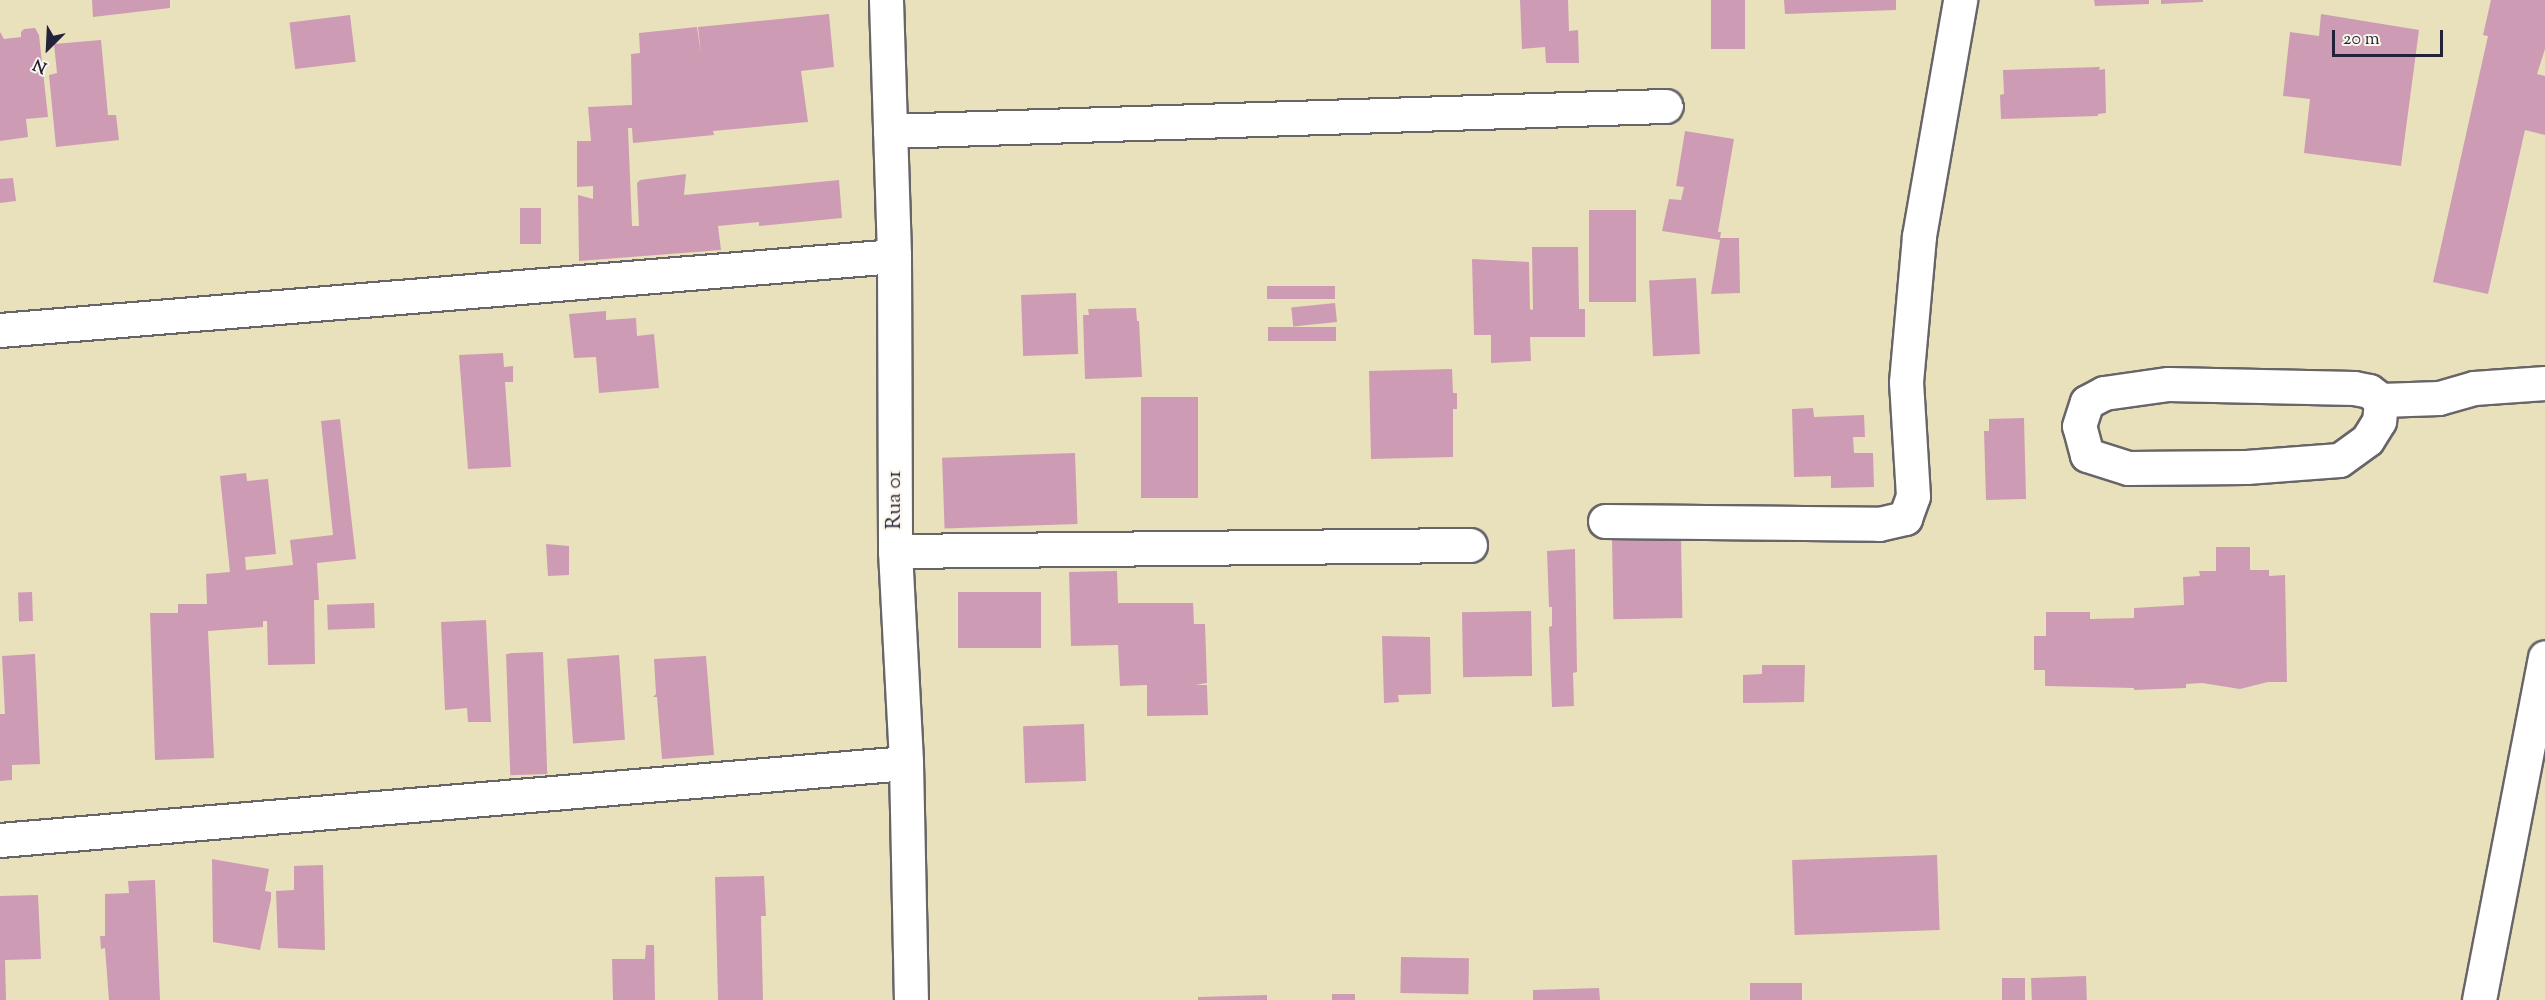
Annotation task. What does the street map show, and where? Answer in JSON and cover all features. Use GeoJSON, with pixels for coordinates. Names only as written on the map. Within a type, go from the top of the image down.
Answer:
{"type":"FeatureCollection","features":[{"type":"Feature","properties":{"kind":"street","name":"Rua 01"},"geometry":{"type":"LineString","coordinates":[[886,0],[894,256],[895,551],[906,763],[911,1000]]}},
{"type":"Feature","properties":{"kind":"street"},"geometry":{"type":"LineString","coordinates":[[1605,521],[1879,525],[1905,518],[1913,496],[1906,382],[1919,236],[1960,0]]}},
{"type":"Feature","properties":{"kind":"street"},"geometry":{"type":"LineString","coordinates":[[890,131],[1666,106]]}},
{"type":"Feature","properties":{"kind":"street"},"geometry":{"type":"LineString","coordinates":[[0,330],[894,256]]}},
{"type":"Feature","properties":{"kind":"street"},"geometry":{"type":"LineString","coordinates":[[2381,400],[2379,421],[2367,440],[2339,460],[2246,467],[2127,468],[2087,455],[2079,426],[2087,402],[2104,393],[2168,384],[2354,388],[2369,391],[2381,400],[2439,398],[2474,388],[2545,383]]}},
{"type":"Feature","properties":{"kind":"street"},"geometry":{"type":"LineString","coordinates":[[895,551],[1470,545]]}},
{"type":"Feature","properties":{"kind":"street"},"geometry":{"type":"LineString","coordinates":[[2479,1000],[2545,657]]}},
{"type":"Feature","properties":{"kind":"street"},"geometry":{"type":"LineString","coordinates":[[0,840],[906,763]]}},
{"type":"Feature","properties":{"kind":"building"},"geometry":{"type":"Polygon","coordinates":[[[92,0],[170,0],[170,8],[93,17],[92,0]]]}},
{"type":"Feature","properties":{"kind":"building"},"geometry":{"type":"Polygon","coordinates":[[[1520,0],[1568,0],[1569,31],[1578,30],[1579,63],[1546,63],[1545,47],[1522,49],[1520,0]]]}},
{"type":"Feature","properties":{"kind":"building"},"geometry":{"type":"Polygon","coordinates":[[[1711,0],[1745,0],[1745,49],[1711,49],[1711,0]]]}},
{"type":"Feature","properties":{"kind":"building"},"geometry":{"type":"Polygon","coordinates":[[[1784,0],[1896,0],[1896,10],[1785,14],[1784,0]]]}},
{"type":"Feature","properties":{"kind":"building"},"geometry":{"type":"Polygon","coordinates":[[[2094,0],[2149,0],[2149,4],[2095,6],[2094,0]]]}},
{"type":"Feature","properties":{"kind":"building"},"geometry":{"type":"Polygon","coordinates":[[[2161,0],[2203,0],[2203,2],[2161,4],[2161,0]]]}},
{"type":"Feature","properties":{"kind":"building"},"geometry":{"type":"Polygon","coordinates":[[[2491,0],[2545,0],[2545,49],[2537,74],[2545,76],[2545,135],[2525,130],[2488,294],[2433,282],[2488,36],[2483,35],[2491,0]]]}},
{"type":"Feature","properties":{"kind":"building"},"geometry":{"type":"Polygon","coordinates":[[[829,14],[834,67],[801,71],[808,122],[713,131],[714,135],[633,143],[632,128],[628,128],[632,226],[639,226],[637,183],[640,180],[686,174],[684,195],[839,180],[842,218],[759,226],[759,222],[718,226],[721,250],[579,261],[578,195],[593,199],[593,186],[577,187],[577,141],[591,141],[588,107],[632,105],[631,54],[640,53],[639,33],[697,27],[701,54],[698,27],[829,14]]]}},
{"type":"Feature","properties":{"kind":"building"},"geometry":{"type":"Polygon","coordinates":[[[2321,14],[2419,30],[2401,166],[2304,153],[2310,99],[2283,96],[2290,32],[2319,36],[2321,14]]]}},
{"type":"Feature","properties":{"kind":"building"},"geometry":{"type":"Polygon","coordinates":[[[350,15],[356,62],[295,69],[289,22],[350,15]]]}},
{"type":"Feature","properties":{"kind":"building"},"geometry":{"type":"Polygon","coordinates":[[[35,28],[39,35],[48,117],[26,119],[28,137],[0,141],[0,32],[4,39],[21,37],[24,29],[35,28]]]}},
{"type":"Feature","properties":{"kind":"building"},"geometry":{"type":"Polygon","coordinates":[[[101,40],[108,115],[116,115],[119,140],[56,147],[49,75],[57,73],[54,44],[101,40]]]}},
{"type":"Feature","properties":{"kind":"building"},"geometry":{"type":"Polygon","coordinates":[[[2100,67],[2099,70],[2105,69],[2106,113],[2098,114],[2098,116],[2001,119],[2000,95],[2004,94],[2003,70],[2100,67]]]}},
{"type":"Feature","properties":{"kind":"building"},"geometry":{"type":"Polygon","coordinates":[[[1685,131],[1734,139],[1718,232],[1721,232],[1720,238],[1739,238],[1740,293],[1711,294],[1720,240],[1662,231],[1669,199],[1681,200],[1684,187],[1676,186],[1685,131]]]}},
{"type":"Feature","properties":{"kind":"building"},"geometry":{"type":"Polygon","coordinates":[[[13,178],[16,201],[0,203],[0,179],[13,178]]]}},
{"type":"Feature","properties":{"kind":"building"},"geometry":{"type":"Polygon","coordinates":[[[520,208],[541,208],[541,244],[520,244],[520,208]]]}},
{"type":"Feature","properties":{"kind":"building"},"geometry":{"type":"Polygon","coordinates":[[[1589,210],[1636,210],[1636,302],[1589,302],[1589,210]]]}},
{"type":"Feature","properties":{"kind":"building"},"geometry":{"type":"Polygon","coordinates":[[[1532,247],[1578,247],[1579,309],[1585,309],[1585,337],[1530,337],[1531,361],[1491,363],[1491,335],[1474,335],[1472,259],[1529,262],[1530,309],[1533,310],[1532,247]]]}},
{"type":"Feature","properties":{"kind":"building"},"geometry":{"type":"Polygon","coordinates":[[[1696,278],[1700,354],[1653,356],[1649,280],[1696,278]]]}},
{"type":"Feature","properties":{"kind":"building"},"geometry":{"type":"Polygon","coordinates":[[[1267,286],[1335,286],[1335,299],[1267,299],[1267,286]]]}},
{"type":"Feature","properties":{"kind":"building"},"geometry":{"type":"Polygon","coordinates":[[[1076,293],[1078,354],[1023,356],[1021,295],[1076,293]]]}},
{"type":"Feature","properties":{"kind":"building"},"geometry":{"type":"Polygon","coordinates":[[[1335,303],[1337,322],[1293,326],[1291,308],[1335,303]]]}},
{"type":"Feature","properties":{"kind":"building"},"geometry":{"type":"Polygon","coordinates":[[[1136,308],[1137,321],[1139,321],[1142,377],[1085,379],[1083,315],[1089,315],[1088,309],[1136,308]]]}},
{"type":"Feature","properties":{"kind":"building"},"geometry":{"type":"Polygon","coordinates":[[[606,311],[606,320],[636,318],[637,336],[654,334],[659,388],[599,393],[596,357],[574,358],[569,314],[606,311]]]}},
{"type":"Feature","properties":{"kind":"building"},"geometry":{"type":"Polygon","coordinates":[[[1268,327],[1336,327],[1336,341],[1268,341],[1268,327]]]}},
{"type":"Feature","properties":{"kind":"building"},"geometry":{"type":"Polygon","coordinates":[[[503,353],[504,367],[513,366],[513,382],[505,382],[511,467],[468,469],[459,355],[503,353]]]}},
{"type":"Feature","properties":{"kind":"building"},"geometry":{"type":"Polygon","coordinates":[[[1452,369],[1453,393],[1457,393],[1457,409],[1453,409],[1453,457],[1371,459],[1369,371],[1452,369]]]}},
{"type":"Feature","properties":{"kind":"building"},"geometry":{"type":"Polygon","coordinates":[[[1141,397],[1198,397],[1198,498],[1141,498],[1141,397]]]}},
{"type":"Feature","properties":{"kind":"building"},"geometry":{"type":"Polygon","coordinates":[[[1813,408],[1814,417],[1864,415],[1865,437],[1853,437],[1854,453],[1873,453],[1874,487],[1831,488],[1831,476],[1794,477],[1792,409],[1813,408]]]}},
{"type":"Feature","properties":{"kind":"building"},"geometry":{"type":"Polygon","coordinates":[[[2024,418],[2026,499],[1986,500],[1984,431],[1989,431],[1989,419],[2024,418]]]}},
{"type":"Feature","properties":{"kind":"building"},"geometry":{"type":"Polygon","coordinates":[[[340,419],[356,559],[317,563],[319,600],[314,600],[315,664],[268,665],[267,621],[263,621],[263,627],[208,631],[214,758],[155,760],[150,613],[178,613],[178,604],[207,604],[206,574],[230,572],[220,476],[246,473],[247,481],[268,479],[276,554],[245,557],[246,570],[293,565],[290,540],[333,535],[321,421],[340,419]]]}},
{"type":"Feature","properties":{"kind":"building"},"geometry":{"type":"Polygon","coordinates":[[[1075,453],[1077,524],[945,529],[942,458],[1075,453]]]}},
{"type":"Feature","properties":{"kind":"building"},"geometry":{"type":"Polygon","coordinates":[[[1681,537],[1682,618],[1613,619],[1612,538],[1681,537]]]}},
{"type":"Feature","properties":{"kind":"building"},"geometry":{"type":"Polygon","coordinates":[[[546,544],[569,546],[569,575],[548,576],[546,544]]]}},
{"type":"Feature","properties":{"kind":"building"},"geometry":{"type":"Polygon","coordinates":[[[2216,547],[2250,547],[2250,570],[2269,570],[2269,576],[2285,575],[2287,682],[2268,682],[2240,689],[2202,683],[2186,684],[2186,688],[2134,690],[2134,688],[2045,686],[2045,670],[2034,670],[2034,636],[2046,636],[2046,612],[2090,612],[2090,619],[2134,618],[2134,608],[2184,605],[2183,577],[2200,576],[2199,571],[2216,571],[2216,547]]]}},
{"type":"Feature","properties":{"kind":"building"},"geometry":{"type":"Polygon","coordinates":[[[1575,549],[1577,672],[1573,673],[1574,706],[1552,707],[1549,627],[1552,626],[1552,607],[1549,607],[1547,551],[1575,549]]]}},
{"type":"Feature","properties":{"kind":"building"},"geometry":{"type":"Polygon","coordinates":[[[1117,571],[1118,603],[1193,603],[1194,624],[1205,624],[1207,683],[1195,685],[1207,685],[1208,715],[1147,716],[1147,685],[1120,686],[1118,645],[1071,646],[1069,572],[1117,571]]]}},
{"type":"Feature","properties":{"kind":"building"},"geometry":{"type":"Polygon","coordinates":[[[18,592],[32,592],[33,621],[19,621],[18,592]]]}},
{"type":"Feature","properties":{"kind":"building"},"geometry":{"type":"Polygon","coordinates":[[[958,592],[1041,592],[1041,648],[958,648],[958,592]]]}},
{"type":"Feature","properties":{"kind":"building"},"geometry":{"type":"Polygon","coordinates":[[[374,603],[375,628],[328,630],[327,605],[374,603]]]}},
{"type":"Feature","properties":{"kind":"building"},"geometry":{"type":"Polygon","coordinates":[[[1531,611],[1532,676],[1463,677],[1462,612],[1531,611]]]}},
{"type":"Feature","properties":{"kind":"building"},"geometry":{"type":"Polygon","coordinates":[[[486,620],[491,722],[468,722],[467,708],[445,710],[441,622],[486,620]]]}},
{"type":"Feature","properties":{"kind":"building"},"geometry":{"type":"Polygon","coordinates":[[[1382,636],[1430,637],[1431,694],[1398,695],[1399,702],[1384,703],[1382,636]]]}},
{"type":"Feature","properties":{"kind":"building"},"geometry":{"type":"Polygon","coordinates":[[[543,652],[547,774],[510,775],[506,653],[543,652]]]}},
{"type":"Feature","properties":{"kind":"building"},"geometry":{"type":"Polygon","coordinates":[[[35,654],[40,764],[12,765],[12,780],[0,781],[0,714],[5,714],[2,656],[35,654]]]}},
{"type":"Feature","properties":{"kind":"building"},"geometry":{"type":"Polygon","coordinates":[[[619,655],[625,740],[573,743],[567,659],[619,655]]]}},
{"type":"Feature","properties":{"kind":"building"},"geometry":{"type":"Polygon","coordinates":[[[706,656],[714,755],[662,759],[657,697],[653,697],[656,694],[654,659],[706,656]]]}},
{"type":"Feature","properties":{"kind":"building"},"geometry":{"type":"Polygon","coordinates":[[[1762,665],[1805,665],[1804,702],[1743,703],[1743,675],[1762,674],[1762,665]]]}},
{"type":"Feature","properties":{"kind":"building"},"geometry":{"type":"Polygon","coordinates":[[[1084,724],[1086,781],[1025,783],[1023,726],[1084,724]]]}},
{"type":"Feature","properties":{"kind":"building"},"geometry":{"type":"Polygon","coordinates":[[[1937,855],[1940,930],[1795,935],[1792,860],[1937,855]]]}},
{"type":"Feature","properties":{"kind":"building"},"geometry":{"type":"Polygon","coordinates":[[[212,859],[269,869],[265,891],[271,892],[271,899],[260,950],[213,942],[212,859]]]}},
{"type":"Feature","properties":{"kind":"building"},"geometry":{"type":"Polygon","coordinates":[[[323,865],[325,950],[278,948],[276,891],[294,890],[294,866],[323,865]]]}},
{"type":"Feature","properties":{"kind":"building"},"geometry":{"type":"Polygon","coordinates":[[[764,876],[766,916],[761,916],[763,1000],[718,1000],[715,877],[764,876]]]}},
{"type":"Feature","properties":{"kind":"building"},"geometry":{"type":"Polygon","coordinates":[[[155,880],[160,1000],[109,1000],[105,948],[101,949],[100,936],[105,936],[105,894],[129,893],[128,881],[155,880]]]}},
{"type":"Feature","properties":{"kind":"building"},"geometry":{"type":"Polygon","coordinates":[[[38,895],[41,959],[5,960],[6,1000],[0,1000],[0,896],[38,895]]]}},
{"type":"Feature","properties":{"kind":"building"},"geometry":{"type":"Polygon","coordinates":[[[646,945],[654,945],[655,1000],[613,1000],[612,959],[645,959],[646,945]]]}},
{"type":"Feature","properties":{"kind":"building"},"geometry":{"type":"Polygon","coordinates":[[[1401,957],[1469,958],[1468,994],[1400,993],[1401,957]]]}},
{"type":"Feature","properties":{"kind":"building"},"geometry":{"type":"Polygon","coordinates":[[[2086,976],[2087,1000],[2032,1000],[2031,978],[2086,976]]]}},
{"type":"Feature","properties":{"kind":"building"},"geometry":{"type":"Polygon","coordinates":[[[2002,978],[2025,978],[2025,1000],[2002,1000],[2002,978]]]}},
{"type":"Feature","properties":{"kind":"building"},"geometry":{"type":"Polygon","coordinates":[[[1750,983],[1802,983],[1802,1000],[1750,1000],[1750,983]]]}},
{"type":"Feature","properties":{"kind":"building"},"geometry":{"type":"Polygon","coordinates":[[[1599,988],[1600,1000],[1533,1000],[1533,990],[1599,988]]]}},
{"type":"Feature","properties":{"kind":"building"},"geometry":{"type":"Polygon","coordinates":[[[1332,994],[1355,994],[1355,1000],[1332,1000],[1332,994]]]}},
{"type":"Feature","properties":{"kind":"building"},"geometry":{"type":"Polygon","coordinates":[[[1267,995],[1267,1000],[1198,1000],[1198,997],[1267,995]]]}}]}
